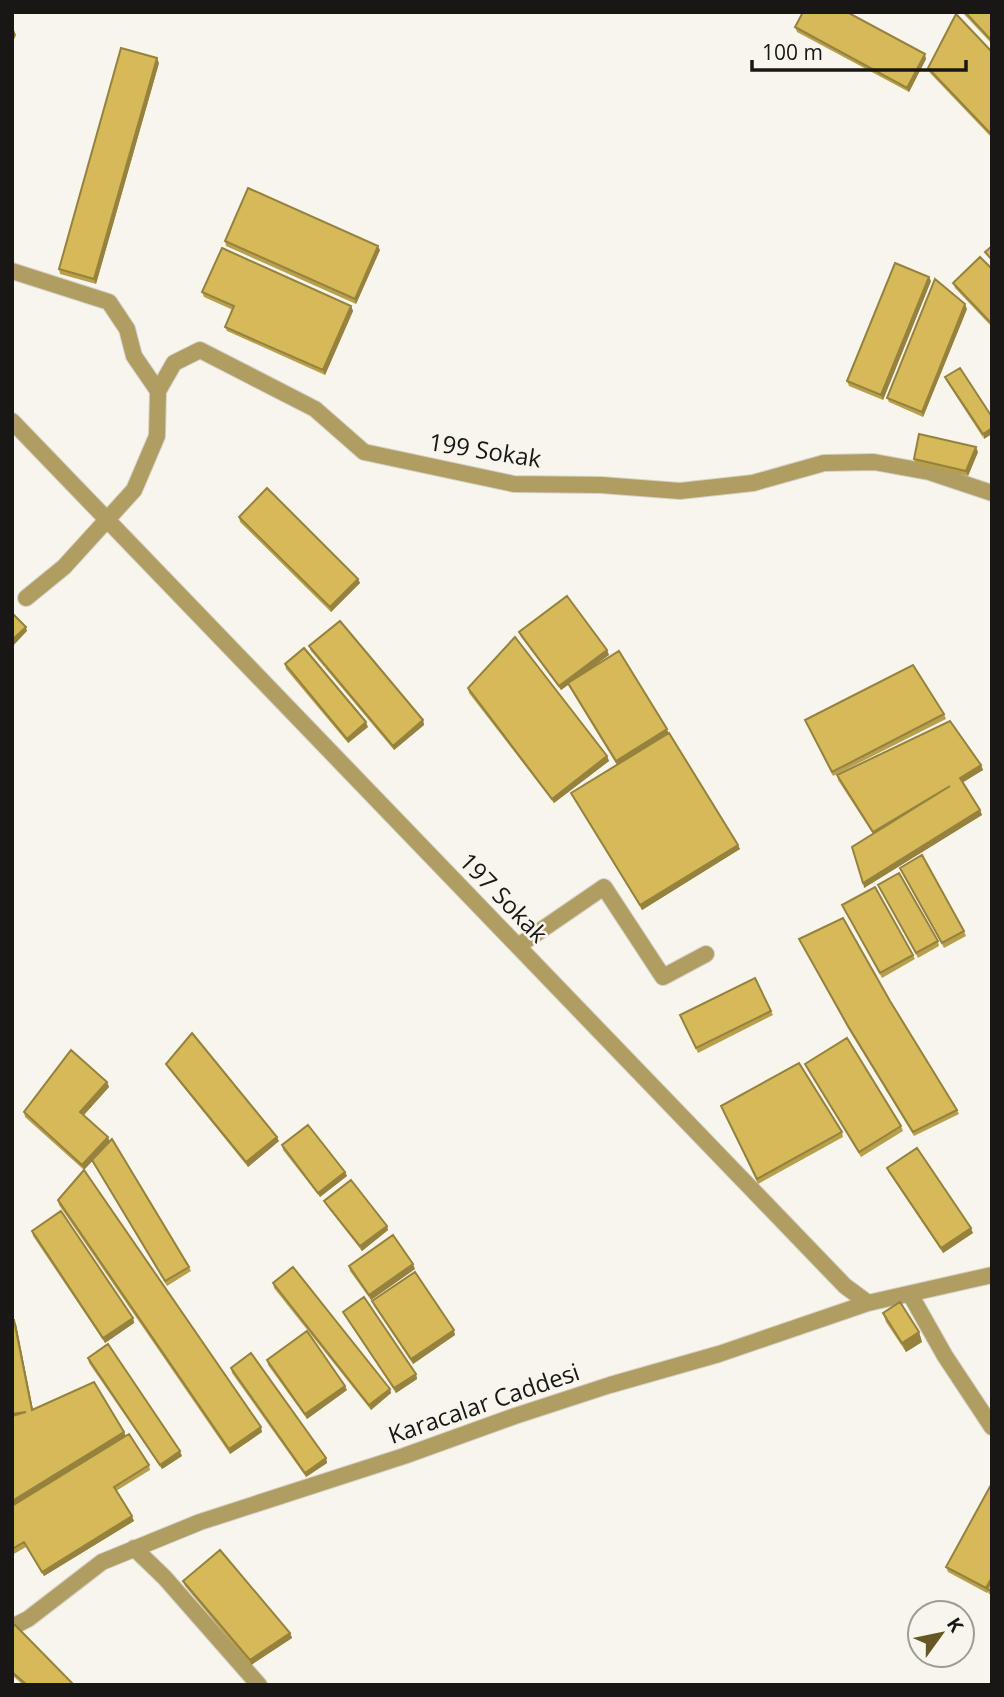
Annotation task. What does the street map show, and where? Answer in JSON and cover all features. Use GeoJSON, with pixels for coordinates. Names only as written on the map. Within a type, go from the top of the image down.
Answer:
{"type":"FeatureCollection","features":[{"type":"Feature","properties":{"kind":"street"},"geometry":{"type":"LineString","coordinates":[[12,271],[109,302],[127,329],[134,356],[158,391],[157,436],[134,490],[64,567],[26,598]]}},
{"type":"Feature","properties":{"kind":"street","name":"199 Sokak"},"geometry":{"type":"LineString","coordinates":[[158,391],[174,363],[200,350],[316,409],[364,452],[514,484],[601,485],[680,491],[753,483],[824,463],[874,462],[929,472],[992,493]]}},
{"type":"Feature","properties":{"kind":"street","name":"197 Sokak"},"geometry":{"type":"LineString","coordinates":[[12,421],[845,1286],[868,1303]]}},
{"type":"Feature","properties":{"kind":"street"},"geometry":{"type":"LineString","coordinates":[[518,946],[604,887],[663,977],[706,954]]}},
{"type":"Feature","properties":{"kind":"street","name":"Karacalar Caddesi"},"geometry":{"type":"LineString","coordinates":[[12,1627],[28,1619],[102,1562],[200,1522],[404,1456],[527,1412],[719,1354],[868,1303],[992,1275]]}},
{"type":"Feature","properties":{"kind":"street"},"geometry":{"type":"LineString","coordinates":[[910,1294],[992,1427]]}},
{"type":"Feature","properties":{"kind":"street"},"geometry":{"type":"LineString","coordinates":[[134,1548],[165,1578],[259,1685]]}},
{"type":"Feature","properties":{"kind":"building"},"geometry":{"type":"Polygon","coordinates":[[[803,12],[847,12],[925,54],[907,88],[795,27],[803,12]]]}},
{"type":"Feature","properties":{"kind":"building"},"geometry":{"type":"Polygon","coordinates":[[[965,12],[992,12],[992,41],[965,12]]]}},
{"type":"Feature","properties":{"kind":"building"},"geometry":{"type":"Polygon","coordinates":[[[956,14],[992,52],[992,135],[928,68],[956,14]]]}},
{"type":"Feature","properties":{"kind":"building"},"geometry":{"type":"Polygon","coordinates":[[[121,48],[157,58],[94,279],[59,269],[121,48]]]}},
{"type":"Feature","properties":{"kind":"building"},"geometry":{"type":"Polygon","coordinates":[[[248,188],[378,246],[355,299],[225,241],[248,188]]]}},
{"type":"Feature","properties":{"kind":"building"},"geometry":{"type":"Polygon","coordinates":[[[992,246],[992,260],[985,252],[992,246]]]}},
{"type":"Feature","properties":{"kind":"building"},"geometry":{"type":"Polygon","coordinates":[[[222,248],[351,306],[323,370],[225,327],[234,306],[202,292],[222,248]]]}},
{"type":"Feature","properties":{"kind":"building"},"geometry":{"type":"Polygon","coordinates":[[[980,257],[992,269],[992,324],[953,283],[980,257]]]}},
{"type":"Feature","properties":{"kind":"building"},"geometry":{"type":"Polygon","coordinates":[[[895,263],[929,277],[881,395],[847,381],[895,263]]]}},
{"type":"Feature","properties":{"kind":"building"},"geometry":{"type":"Polygon","coordinates":[[[935,279],[965,304],[922,412],[887,398],[935,279]]]}},
{"type":"Feature","properties":{"kind":"building"},"geometry":{"type":"Polygon","coordinates":[[[960,368],[992,417],[992,428],[983,434],[945,377],[960,368]]]}},
{"type":"Feature","properties":{"kind":"building"},"geometry":{"type":"Polygon","coordinates":[[[919,434],[976,447],[966,471],[914,459],[919,434]]]}},
{"type":"Feature","properties":{"kind":"building"},"geometry":{"type":"Polygon","coordinates":[[[267,488],[358,579],[330,607],[239,517],[267,488]]]}},
{"type":"Feature","properties":{"kind":"building"},"geometry":{"type":"Polygon","coordinates":[[[567,596],[607,650],[559,686],[519,632],[567,596]]]}},
{"type":"Feature","properties":{"kind":"building"},"geometry":{"type":"Polygon","coordinates":[[[12,613],[26,627],[12,640],[12,613]]]}},
{"type":"Feature","properties":{"kind":"building"},"geometry":{"type":"Polygon","coordinates":[[[340,621],[423,720],[393,746],[309,646],[340,621]]]}},
{"type":"Feature","properties":{"kind":"building"},"geometry":{"type":"Polygon","coordinates":[[[515,637],[607,756],[552,799],[468,688],[515,637]]]}},
{"type":"Feature","properties":{"kind":"building"},"geometry":{"type":"Polygon","coordinates":[[[304,648],[366,722],[347,739],[285,664],[304,648]]]}},
{"type":"Feature","properties":{"kind":"building"},"geometry":{"type":"Polygon","coordinates":[[[619,651],[667,729],[616,761],[568,683],[619,651]]]}},
{"type":"Feature","properties":{"kind":"building"},"geometry":{"type":"Polygon","coordinates":[[[913,665],[944,714],[832,772],[805,720],[913,665]]]}},
{"type":"Feature","properties":{"kind":"building"},"geometry":{"type":"Polygon","coordinates":[[[950,721],[981,765],[960,778],[980,810],[863,883],[852,847],[950,786],[873,832],[837,775],[950,721]]]}},
{"type":"Feature","properties":{"kind":"building"},"geometry":{"type":"Polygon","coordinates":[[[669,733],[738,845],[640,905],[571,793],[669,733]]]}},
{"type":"Feature","properties":{"kind":"building"},"geometry":{"type":"Polygon","coordinates":[[[922,855],[964,931],[942,943],[900,868],[922,855]]]}},
{"type":"Feature","properties":{"kind":"building"},"geometry":{"type":"Polygon","coordinates":[[[899,873],[938,941],[916,953],[878,885],[899,873]]]}},
{"type":"Feature","properties":{"kind":"building"},"geometry":{"type":"Polygon","coordinates":[[[875,887],[913,955],[880,973],[842,905],[875,887]]]}},
{"type":"Feature","properties":{"kind":"building"},"geometry":{"type":"Polygon","coordinates":[[[843,918],[957,1110],[913,1132],[799,939],[843,918]]]}},
{"type":"Feature","properties":{"kind":"building"},"geometry":{"type":"Polygon","coordinates":[[[755,978],[771,1011],[696,1048],[680,1015],[755,978]]]}},
{"type":"Feature","properties":{"kind":"building"},"geometry":{"type":"Polygon","coordinates":[[[192,1033],[277,1137],[246,1162],[166,1064],[192,1033]]]}},
{"type":"Feature","properties":{"kind":"building"},"geometry":{"type":"Polygon","coordinates":[[[847,1038],[901,1126],[859,1152],[805,1064],[847,1038]]]}},
{"type":"Feature","properties":{"kind":"building"},"geometry":{"type":"Polygon","coordinates":[[[71,1050],[107,1082],[80,1112],[108,1137],[82,1165],[24,1112],[71,1050]]]}},
{"type":"Feature","properties":{"kind":"building"},"geometry":{"type":"Polygon","coordinates":[[[799,1063],[842,1132],[757,1179],[721,1106],[799,1063]]]}},
{"type":"Feature","properties":{"kind":"building"},"geometry":{"type":"Polygon","coordinates":[[[308,1125],[345,1172],[318,1193],[282,1145],[308,1125]]]}},
{"type":"Feature","properties":{"kind":"building"},"geometry":{"type":"Polygon","coordinates":[[[112,1139],[189,1267],[165,1281],[92,1160],[112,1139]]]}},
{"type":"Feature","properties":{"kind":"building"},"geometry":{"type":"Polygon","coordinates":[[[917,1148],[971,1228],[941,1248],[887,1168],[917,1148]]]}},
{"type":"Feature","properties":{"kind":"building"},"geometry":{"type":"Polygon","coordinates":[[[84,1170],[261,1427],[229,1449],[58,1200],[84,1170]]]}},
{"type":"Feature","properties":{"kind":"building"},"geometry":{"type":"Polygon","coordinates":[[[351,1180],[387,1226],[360,1246],[324,1201],[351,1180]]]}},
{"type":"Feature","properties":{"kind":"building"},"geometry":{"type":"Polygon","coordinates":[[[61,1211],[133,1318],[103,1338],[32,1231],[61,1211]]]}},
{"type":"Feature","properties":{"kind":"building"},"geometry":{"type":"Polygon","coordinates":[[[393,1235],[413,1264],[369,1295],[349,1266],[393,1235]]]}},
{"type":"Feature","properties":{"kind":"building"},"geometry":{"type":"Polygon","coordinates":[[[293,1267],[390,1389],[369,1405],[273,1283],[293,1267]]]}},
{"type":"Feature","properties":{"kind":"building"},"geometry":{"type":"Polygon","coordinates":[[[415,1272],[454,1330],[411,1359],[372,1301],[415,1272]]]}},
{"type":"Feature","properties":{"kind":"building"},"geometry":{"type":"Polygon","coordinates":[[[364,1297],[416,1374],[394,1388],[343,1312],[364,1297]]]}},
{"type":"Feature","properties":{"kind":"building"},"geometry":{"type":"Polygon","coordinates":[[[900,1302],[919,1332],[902,1343],[883,1313],[900,1302]]]}},
{"type":"Feature","properties":{"kind":"building"},"geometry":{"type":"Polygon","coordinates":[[[12,1320],[32,1410],[94,1382],[124,1432],[12,1501],[12,1416],[26,1412],[12,1414],[12,1320]]]}},
{"type":"Feature","properties":{"kind":"building"},"geometry":{"type":"Polygon","coordinates":[[[307,1331],[345,1386],[305,1414],[267,1360],[307,1331]]]}},
{"type":"Feature","properties":{"kind":"building"},"geometry":{"type":"Polygon","coordinates":[[[108,1344],[180,1451],[160,1465],[88,1358],[108,1344]]]}},
{"type":"Feature","properties":{"kind":"building"},"geometry":{"type":"Polygon","coordinates":[[[251,1353],[326,1458],[305,1473],[231,1368],[251,1353]]]}},
{"type":"Feature","properties":{"kind":"building"},"geometry":{"type":"Polygon","coordinates":[[[129,1434],[149,1465],[114,1487],[132,1516],[42,1572],[24,1542],[12,1549],[12,1506],[129,1434]]]}},
{"type":"Feature","properties":{"kind":"building"},"geometry":{"type":"Polygon","coordinates":[[[992,1483],[992,1577],[986,1588],[946,1567],[992,1483]]]}},
{"type":"Feature","properties":{"kind":"building"},"geometry":{"type":"Polygon","coordinates":[[[220,1550],[290,1633],[250,1660],[183,1581],[220,1550]]]}},
{"type":"Feature","properties":{"kind":"building"},"geometry":{"type":"Polygon","coordinates":[[[15,1625],[74,1685],[27,1685],[12,1672],[12,1626],[15,1625]]]}}]}
